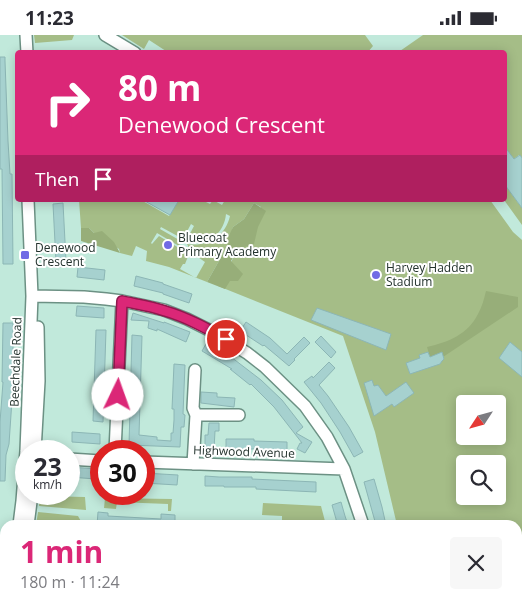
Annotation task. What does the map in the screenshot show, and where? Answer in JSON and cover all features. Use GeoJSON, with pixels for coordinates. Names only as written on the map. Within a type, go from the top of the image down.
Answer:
{"type":"FeatureCollection","features":[{"type":"Feature","properties":{"kind":"street"},"geometry":{"type":"LineString","coordinates":[[21,35],[22,50]]}},
{"type":"Feature","properties":{"kind":"street"},"geometry":{"type":"LineString","coordinates":[[26,35],[27,50]]}},
{"type":"Feature","properties":{"kind":"street"},"geometry":{"type":"LineString","coordinates":[[105,35],[129,50]]}},
{"type":"Feature","properties":{"kind":"street","name":"Beechdale Road"},"geometry":{"type":"LineString","coordinates":[[28,202],[39,381],[35,440]]}},
{"type":"Feature","properties":{"kind":"street","name":"Beechdale Road"},"geometry":{"type":"LineString","coordinates":[[27,440],[35,296],[35,202]]}},
{"type":"Feature","properties":{"kind":"street"},"geometry":{"type":"LineString","coordinates":[[35,296],[84,297],[122,301],[164,310],[209,330],[247,353],[265,367],[305,406],[327,437],[344,469],[361,520]]}},
{"type":"Feature","properties":{"kind":"street"},"geometry":{"type":"LineString","coordinates":[[116,440],[122,301]]}},
{"type":"Feature","properties":{"kind":"street"},"geometry":{"type":"LineString","coordinates":[[193,464],[196,415],[193,408],[195,370]]}},
{"type":"Feature","properties":{"kind":"street"},"geometry":{"type":"LineString","coordinates":[[196,415],[239,415]]}},
{"type":"Feature","properties":{"kind":"street","name":"Highwood Avenue"},"geometry":{"type":"LineString","coordinates":[[155,462],[344,469]]}},
{"type":"Feature","properties":{"kind":"street","name":"Beechdale Road"},"geometry":{"type":"LineString","coordinates":[[20,520],[22,505]]}},
{"type":"Feature","properties":{"kind":"street"},"geometry":{"type":"LineString","coordinates":[[29,520],[31,505]]}},
{"type":"Feature","properties":{"kind":"green space"},"geometry":{"type":"Polygon","coordinates":[[[34,35],[74,35],[72,40],[35,43],[34,35]]]}},
{"type":"Feature","properties":{"kind":"green space"},"geometry":{"type":"Polygon","coordinates":[[[122,35],[365,35],[373,46],[370,50],[164,50],[149,40],[144,49],[122,35]]]}},
{"type":"Feature","properties":{"kind":"green space"},"geometry":{"type":"Polygon","coordinates":[[[423,35],[522,35],[522,158],[519,155],[514,159],[507,150],[507,50],[401,50],[423,35]]]}},
{"type":"Feature","properties":{"kind":"green space"},"geometry":{"type":"Polygon","coordinates":[[[507,188],[522,208],[522,225],[505,202],[507,202],[507,188]]]}},
{"type":"Feature","properties":{"kind":"green space"},"geometry":{"type":"Polygon","coordinates":[[[79,202],[144,202],[169,216],[178,202],[206,202],[210,204],[217,202],[222,205],[224,202],[491,202],[513,232],[522,240],[522,520],[396,520],[375,432],[343,336],[218,286],[261,207],[254,203],[244,219],[233,227],[228,245],[207,282],[196,278],[205,262],[192,253],[187,244],[202,244],[220,235],[230,216],[226,214],[222,228],[213,238],[207,241],[186,241],[194,226],[191,224],[183,239],[161,227],[160,229],[181,241],[179,246],[157,233],[151,243],[159,236],[189,254],[185,264],[180,269],[194,277],[169,267],[146,261],[147,251],[136,246],[132,256],[120,253],[119,249],[89,228],[81,228],[79,202]]]}},
{"type":"Feature","properties":{"kind":"green space"},"geometry":{"type":"Polygon","coordinates":[[[254,203],[266,211],[258,227],[254,244],[238,249],[231,261],[243,274],[238,281],[230,281],[225,289],[207,282],[228,245],[226,242],[233,227],[244,219],[254,203]]]}},
{"type":"Feature","properties":{"kind":"green space"},"geometry":{"type":"Polygon","coordinates":[[[81,228],[89,228],[94,233],[102,231],[114,242],[120,253],[81,241],[81,228]]]}},
{"type":"Feature","properties":{"kind":"green space"},"geometry":{"type":"Polygon","coordinates":[[[486,291],[518,297],[518,307],[443,357],[442,352],[430,357],[427,347],[450,340],[469,327],[483,303],[486,291]]]}},
{"type":"Feature","properties":{"kind":"green space"},"geometry":{"type":"Polygon","coordinates":[[[80,497],[85,497],[86,510],[39,506],[80,505],[80,497]]]}},
{"type":"Feature","properties":{"kind":"green space"},"geometry":{"type":"Polygon","coordinates":[[[155,499],[172,499],[171,511],[168,511],[168,504],[155,503],[155,499]]]}},
{"type":"Feature","properties":{"kind":"green space"},"geometry":{"type":"Polygon","coordinates":[[[263,503],[321,506],[325,520],[282,520],[282,516],[262,515],[263,503]]]}},
{"type":"Feature","properties":{"kind":"green space"},"geometry":{"type":"Polygon","coordinates":[[[104,505],[117,505],[116,509],[104,508],[104,505]]]}},
{"type":"Feature","properties":{"kind":"green space"},"geometry":{"type":"Polygon","coordinates":[[[38,512],[78,516],[80,520],[37,520],[38,512]]]}},
{"type":"Feature","properties":{"kind":"building"},"geometry":{"type":"Polygon","coordinates":[[[0,57],[5,57],[8,141],[10,174],[12,174],[13,264],[3,264],[2,169],[0,169],[0,57]]]}},
{"type":"Feature","properties":{"kind":"building"},"geometry":{"type":"Polygon","coordinates":[[[507,150],[514,159],[520,155],[522,158],[522,208],[507,188],[507,150]]]}},
{"type":"Feature","properties":{"kind":"building"},"geometry":{"type":"Polygon","coordinates":[[[147,202],[178,202],[170,215],[147,202]]]}},
{"type":"Feature","properties":{"kind":"building"},"geometry":{"type":"Polygon","coordinates":[[[63,203],[66,261],[56,262],[53,204],[63,203]]]}},
{"type":"Feature","properties":{"kind":"building"},"geometry":{"type":"Polygon","coordinates":[[[78,267],[105,270],[104,280],[77,277],[78,267]]]}},
{"type":"Feature","properties":{"kind":"building"},"geometry":{"type":"Polygon","coordinates":[[[136,276],[163,283],[192,294],[189,303],[163,293],[134,286],[136,276]]]}},
{"type":"Feature","properties":{"kind":"building"},"geometry":{"type":"Polygon","coordinates":[[[77,306],[104,308],[104,318],[76,316],[77,306]]]}},
{"type":"Feature","properties":{"kind":"building"},"geometry":{"type":"Polygon","coordinates":[[[317,308],[391,334],[386,350],[311,320],[317,308]]]}},
{"type":"Feature","properties":{"kind":"building"},"geometry":{"type":"Polygon","coordinates":[[[133,313],[190,332],[186,342],[157,329],[157,331],[148,328],[149,321],[131,320],[133,313]]]}},
{"type":"Feature","properties":{"kind":"building"},"geometry":{"type":"Polygon","coordinates":[[[246,322],[270,338],[287,354],[304,337],[310,343],[289,366],[264,345],[240,331],[246,322]]]}},
{"type":"Feature","properties":{"kind":"building"},"geometry":{"type":"Polygon","coordinates":[[[3,323],[13,323],[13,385],[5,481],[0,481],[0,422],[3,382],[3,323]]]}},
{"type":"Feature","properties":{"kind":"building"},"geometry":{"type":"Polygon","coordinates":[[[96,330],[106,330],[103,422],[93,421],[96,330]]]}},
{"type":"Feature","properties":{"kind":"building"},"geometry":{"type":"Polygon","coordinates":[[[132,335],[142,336],[139,435],[157,437],[157,440],[171,441],[174,420],[174,409],[172,409],[174,364],[185,365],[183,414],[185,415],[184,427],[181,427],[180,447],[155,446],[155,440],[129,440],[132,335]]]}},
{"type":"Feature","properties":{"kind":"building"},"geometry":{"type":"Polygon","coordinates":[[[321,336],[336,352],[331,358],[315,342],[321,336]]]}},
{"type":"Feature","properties":{"kind":"building"},"geometry":{"type":"Polygon","coordinates":[[[207,342],[231,357],[261,380],[282,400],[303,427],[296,433],[312,442],[305,453],[297,449],[300,443],[302,443],[274,407],[251,384],[230,369],[232,369],[202,351],[207,342]]]}},
{"type":"Feature","properties":{"kind":"building"},"geometry":{"type":"Polygon","coordinates":[[[510,342],[522,352],[522,377],[499,358],[510,342]]]}},
{"type":"Feature","properties":{"kind":"building"},"geometry":{"type":"Polygon","coordinates":[[[428,352],[430,357],[442,352],[444,359],[440,364],[410,374],[406,363],[420,358],[419,355],[428,352]]]}},
{"type":"Feature","properties":{"kind":"building"},"geometry":{"type":"Polygon","coordinates":[[[329,362],[335,368],[319,385],[349,427],[363,452],[354,457],[321,403],[304,382],[312,376],[313,378],[329,362]]]}},
{"type":"Feature","properties":{"kind":"building"},"geometry":{"type":"Polygon","coordinates":[[[372,380],[374,386],[378,385],[386,396],[406,382],[414,393],[394,407],[392,404],[374,416],[364,383],[372,380]]]}},
{"type":"Feature","properties":{"kind":"building"},"geometry":{"type":"Polygon","coordinates":[[[201,392],[217,393],[217,397],[235,398],[234,407],[201,403],[201,392]]]}},
{"type":"Feature","properties":{"kind":"building"},"geometry":{"type":"Polygon","coordinates":[[[209,423],[219,423],[219,431],[215,431],[214,449],[205,449],[205,435],[208,435],[209,423]]]}},
{"type":"Feature","properties":{"kind":"building"},"geometry":{"type":"Polygon","coordinates":[[[72,432],[100,434],[100,440],[90,440],[90,443],[72,440],[72,432]]]}},
{"type":"Feature","properties":{"kind":"building"},"geometry":{"type":"Polygon","coordinates":[[[226,439],[287,442],[287,453],[259,451],[259,449],[226,449],[226,439]]]}},
{"type":"Feature","properties":{"kind":"building"},"geometry":{"type":"Polygon","coordinates":[[[80,468],[90,468],[90,479],[80,478],[80,468]]]}},
{"type":"Feature","properties":{"kind":"building"},"geometry":{"type":"Polygon","coordinates":[[[155,474],[178,475],[177,485],[155,484],[155,474]]]}},
{"type":"Feature","properties":{"kind":"building"},"geometry":{"type":"Polygon","coordinates":[[[205,476],[252,477],[252,479],[316,482],[316,492],[256,489],[256,487],[205,486],[205,476]]]}},
{"type":"Feature","properties":{"kind":"building"},"geometry":{"type":"Polygon","coordinates":[[[374,479],[385,520],[375,520],[364,482],[374,479]]]}},
{"type":"Feature","properties":{"kind":"building"},"geometry":{"type":"Polygon","coordinates":[[[341,502],[346,520],[336,520],[332,505],[341,502]]]}},
{"type":"Feature","properties":{"kind":"building"},"geometry":{"type":"Polygon","coordinates":[[[98,512],[108,513],[108,516],[161,519],[161,514],[175,515],[175,520],[97,520],[98,512]]]}},
{"type":"Feature","properties":{"kind":"place","name":"Bluecoat Primary Academy"},"geometry":{"type":"Point","coordinates":[168,245]}},
{"type":"Feature","properties":{"kind":"place","name":"Denewood Crescent"},"geometry":{"type":"Point","coordinates":[25,255]}},
{"type":"Feature","properties":{"kind":"place","name":"Harvey Hadden Stadium"},"geometry":{"type":"Point","coordinates":[376,275]}},
{"type":"Feature","properties":{"kind":"route"},"geometry":{"type":"LineString","coordinates":[[118,395],[122,301],[175,314],[226,339]]}}]}
